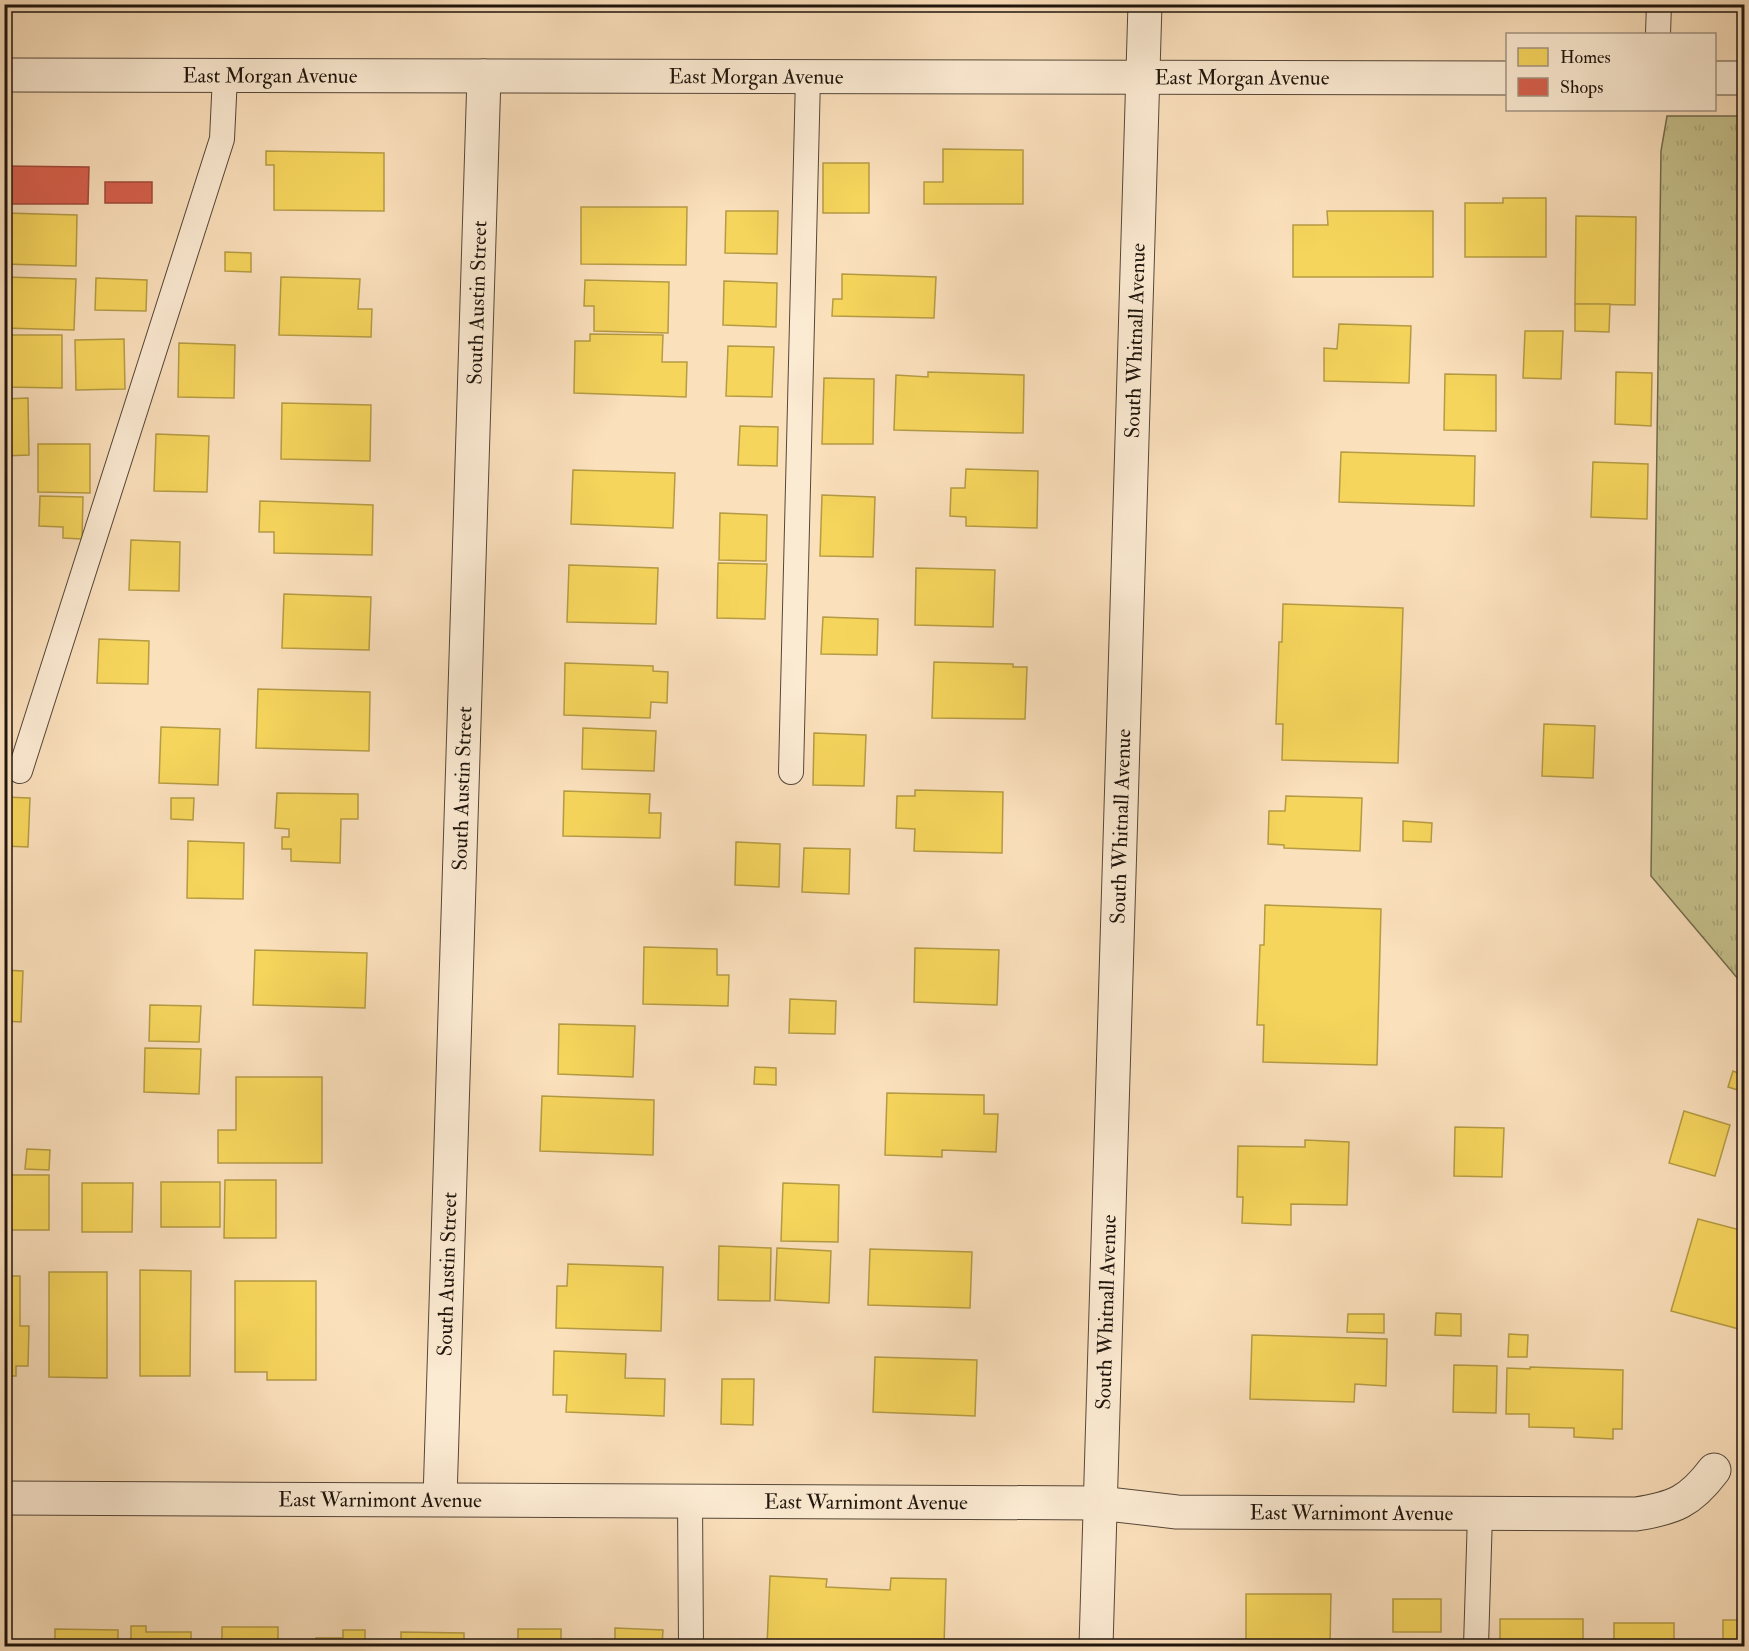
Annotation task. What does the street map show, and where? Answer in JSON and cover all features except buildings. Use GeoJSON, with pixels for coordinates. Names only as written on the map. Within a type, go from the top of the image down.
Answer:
{"type":"FeatureCollection","features":[{"type":"Feature","properties":{"kind":"street","name":"South Whitnall Avenue"},"geometry":{"type":"LineString","coordinates":[[1096,1647],[1145,4]]}},
{"type":"Feature","properties":{"kind":"street","name":"East Morgan Avenue"},"geometry":{"type":"LineString","coordinates":[[4,75],[1506,78]]}},
{"type":"Feature","properties":{"kind":"street","name":"South Austin Street"},"geometry":{"type":"LineString","coordinates":[[440,1499],[484,76]]}},
{"type":"Feature","properties":{"kind":"street"},"geometry":{"type":"LineString","coordinates":[[1716,78],[1744,78]]}},
{"type":"Feature","properties":{"kind":"street","name":"East Warnimont Avenue"},"geometry":{"type":"LineString","coordinates":[[4,1498],[1099,1503],[1177,1512],[1636,1514],[1665,1510],[1688,1498],[1713,1470]]}},
{"type":"Feature","properties":{"kind":"lane"},"geometry":{"type":"LineString","coordinates":[[1659,4],[1659,33]]}},
{"type":"Feature","properties":{"kind":"lane"},"geometry":{"type":"LineString","coordinates":[[20,771],[222,139],[225,76]]}},
{"type":"Feature","properties":{"kind":"lane"},"geometry":{"type":"LineString","coordinates":[[791,772],[808,76]]}},
{"type":"Feature","properties":{"kind":"lane"},"geometry":{"type":"LineString","coordinates":[[690,1501],[691,1647]]}},
{"type":"Feature","properties":{"kind":"lane"},"geometry":{"type":"LineString","coordinates":[[1476,1647],[1480,1514]]}},
{"type":"Feature","properties":{"kind":"green space"},"geometry":{"type":"Polygon","coordinates":[[[1667,116],[1744,116],[1744,986],[1651,876],[1661,151],[1667,116]]]}}]}
